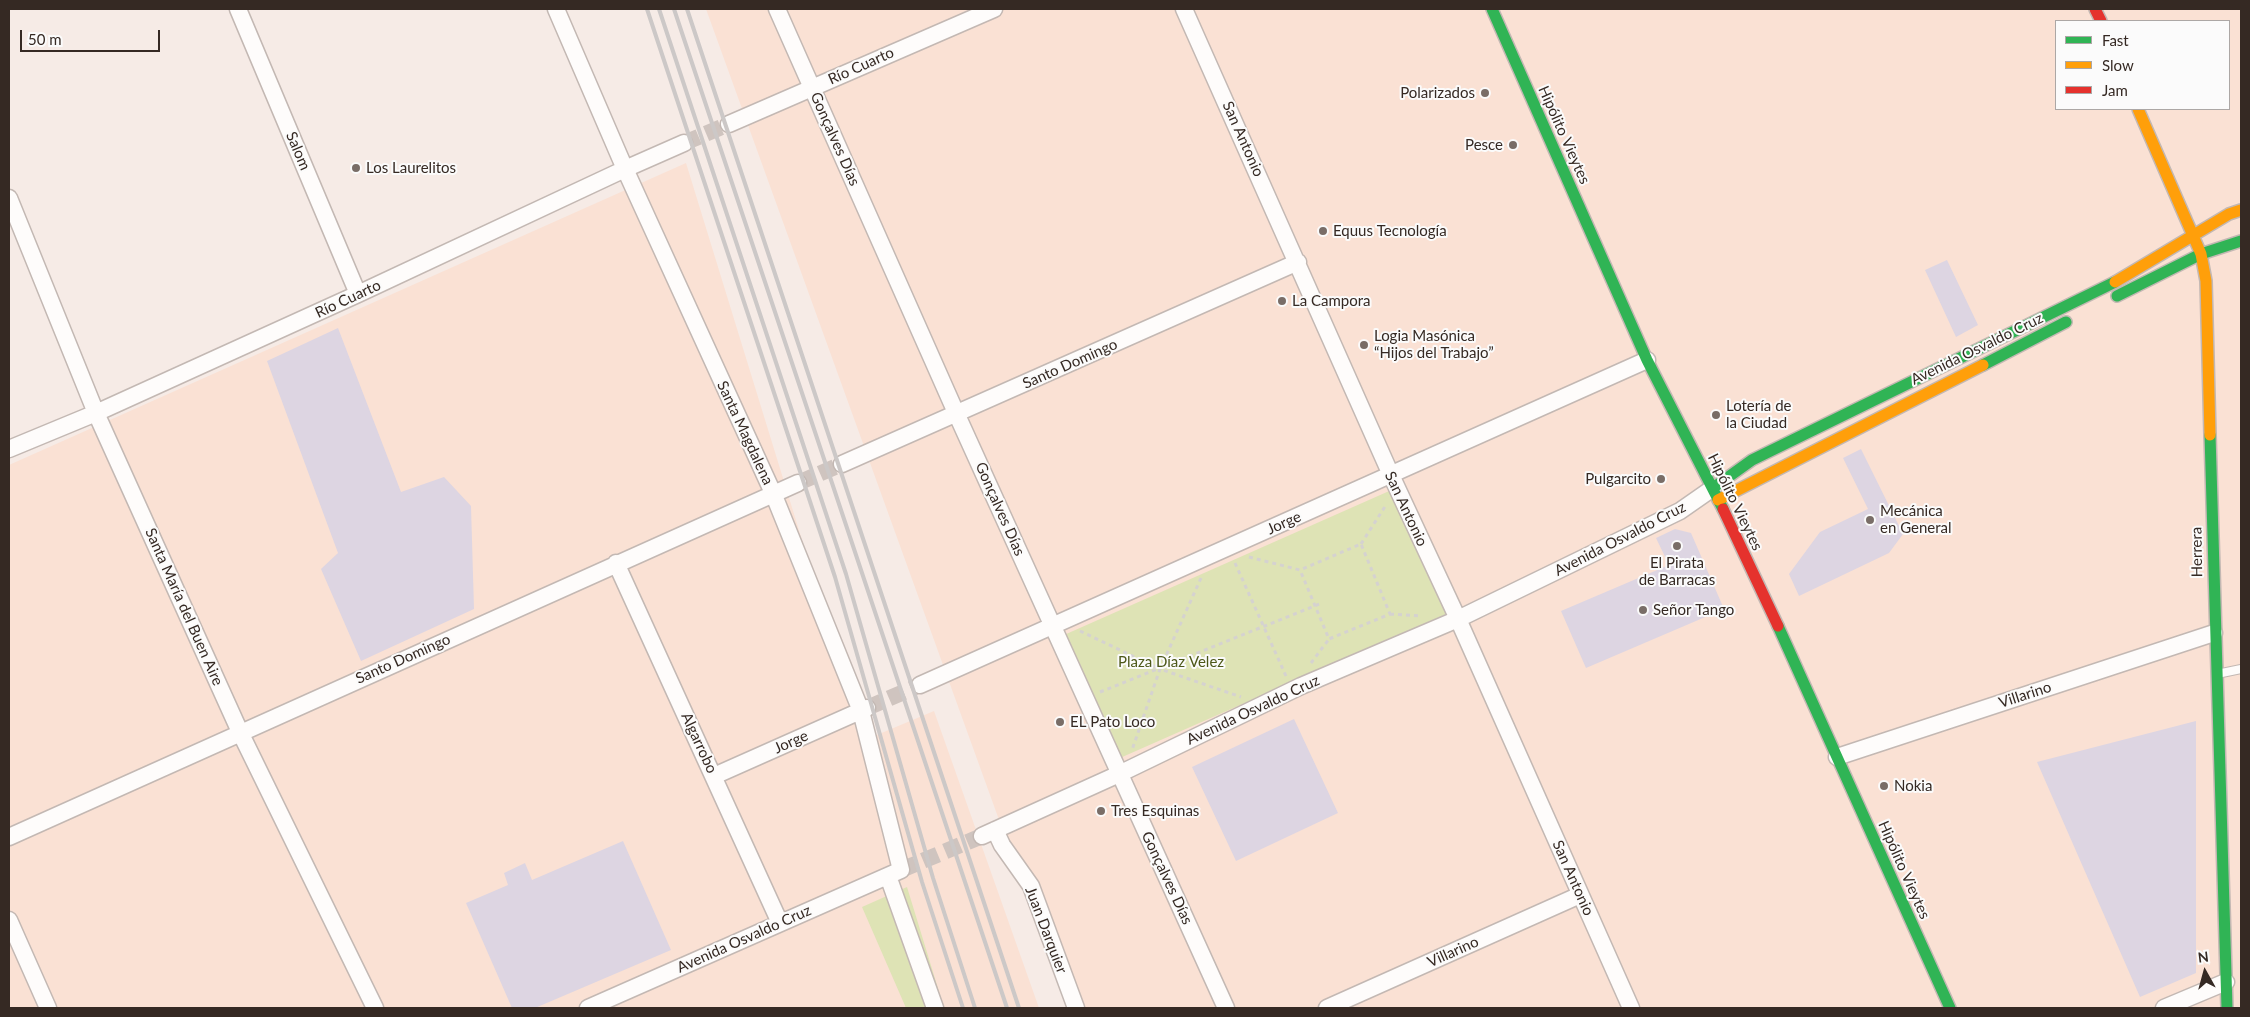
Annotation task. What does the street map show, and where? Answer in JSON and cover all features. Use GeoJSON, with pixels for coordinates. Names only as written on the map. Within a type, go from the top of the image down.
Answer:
{"type":"FeatureCollection","features":[{"type":"Feature","properties":{"kind":"street","name":"Salom"},"geometry":{"type":"LineString","coordinates":[[238,9],[358,294]]}},
{"type":"Feature","properties":{"kind":"street","name":"Santa Magdalena"},"geometry":{"type":"LineString","coordinates":[[556,9],[625,169],[773,494],[864,709],[894,873],[935,1008]]}},
{"type":"Feature","properties":{"kind":"street","name":"Gonçalves Días"},"geometry":{"type":"LineString","coordinates":[[777,9],[1084,699],[1226,1008]]}},
{"type":"Feature","properties":{"kind":"street","name":"Río Cuarto"},"geometry":{"type":"LineString","coordinates":[[729,124],[994,9]]}},
{"type":"Feature","properties":{"kind":"street","name":"San Antonio"},"geometry":{"type":"LineString","coordinates":[[1184,9],[1631,1008]]}},
{"type":"Feature","properties":{"kind":"street","name":"Hipólito Vieytes"},"geometry":{"type":"LineString","coordinates":[[1492,9],[1647,360],[1715,494],[1837,757],[1950,1008]]}},
{"type":"Feature","properties":{"kind":"street","name":"Herrera"},"geometry":{"type":"LineString","coordinates":[[2138,110],[2201,254],[2206,281],[2215,674],[2227,1008]]}},
{"type":"Feature","properties":{"kind":"street","name":"Río Cuarto"},"geometry":{"type":"LineString","coordinates":[[9,449],[96,413],[684,143]]}},
{"type":"Feature","properties":{"kind":"street","name":"Santa María del Buen Aire"},"geometry":{"type":"LineString","coordinates":[[9,198],[96,413],[240,732],[375,1008]]}},
{"type":"Feature","properties":{"kind":"street","name":"Avenida Osvaldo Cruz"},"geometry":{"type":"LineString","coordinates":[[1715,494],[1752,460],[2118,280],[2230,214],[2241,210]]}},
{"type":"Feature","properties":{"kind":"street"},"geometry":{"type":"LineString","coordinates":[[2107,302],[2201,254],[2241,241]]}},
{"type":"Feature","properties":{"kind":"street","name":"Santo Domingo"},"geometry":{"type":"LineString","coordinates":[[842,464],[1298,262]]}},
{"type":"Feature","properties":{"kind":"street","name":"Avenida Osvaldo Cruz"},"geometry":{"type":"LineString","coordinates":[[988,833],[1119,774],[1292,690],[1458,619],[2080,315]]}},
{"type":"Feature","properties":{"kind":"street","name":"Jorge"},"geometry":{"type":"LineString","coordinates":[[920,685],[1647,360]]}},
{"type":"Feature","properties":{"kind":"street","name":"Santo Domingo"},"geometry":{"type":"LineString","coordinates":[[9,837],[616,563],[798,483]]}},
{"type":"Feature","properties":{"kind":"street","name":"Algarrobo"},"geometry":{"type":"LineString","coordinates":[[616,563],[780,924]]}},
{"type":"Feature","properties":{"kind":"street","name":"Villarino"},"geometry":{"type":"LineString","coordinates":[[1837,757],[2214,632]]}},
{"type":"Feature","properties":{"kind":"street","name":"Jorge"},"geometry":{"type":"LineString","coordinates":[[714,776],[864,709]]}},
{"type":"Feature","properties":{"kind":"street","name":"Juan Darquier"},"geometry":{"type":"LineString","coordinates":[[988,833],[1002,845],[1032,886],[1076,1008]]}},
{"type":"Feature","properties":{"kind":"street","name":"Avenida Osvaldo Cruz"},"geometry":{"type":"LineString","coordinates":[[588,1008],[894,873]]}},
{"type":"Feature","properties":{"kind":"street","name":"Villarino"},"geometry":{"type":"LineString","coordinates":[[1327,1008],[1353,1003],[1580,895]]}},
{"type":"Feature","properties":{"kind":"street"},"geometry":{"type":"LineString","coordinates":[[9,920],[48,1008]]}},
{"type":"Feature","properties":{"kind":"street"},"geometry":{"type":"LineString","coordinates":[[2164,1008],[2226,982]]}},
{"type":"Feature","properties":{"kind":"lane"},"geometry":{"type":"LineString","coordinates":[[2215,674],[2241,669]]}},
{"type":"Feature","properties":{"kind":"path"},"geometry":{"type":"LineString","coordinates":[[1234,545],[1244,556],[1300,570],[1361,544],[1396,488],[1391,475]]}},
{"type":"Feature","properties":{"kind":"path"},"geometry":{"type":"LineString","coordinates":[[1300,570],[1329,639],[1390,614],[1361,544]]}},
{"type":"Feature","properties":{"kind":"path"},"geometry":{"type":"LineString","coordinates":[[1234,545],[1264,627],[1292,690]]}},
{"type":"Feature","properties":{"kind":"path"},"geometry":{"type":"LineString","coordinates":[[1119,774],[1130,754],[1160,669],[1203,574],[1201,560]]}},
{"type":"Feature","properties":{"kind":"path"},"geometry":{"type":"LineString","coordinates":[[1084,699],[1322,603]]}},
{"type":"Feature","properties":{"kind":"path"},"geometry":{"type":"LineString","coordinates":[[1052,626],[1077,630],[1160,669],[1251,700],[1258,706]]}},
{"type":"Feature","properties":{"kind":"shaded area"},"geometry":{"type":"Polygon","coordinates":[[[706,9],[2241,9],[2241,1008],[1067,1008],[706,9]]]}},
{"type":"Feature","properties":{"kind":"shaded area"},"geometry":{"type":"Polygon","coordinates":[[[686,163],[898,852],[872,737],[934,711],[1039,1008],[9,1008],[9,465],[686,163]]]}},
{"type":"Feature","properties":{"kind":"green space","name":"Plaza Díaz Velez"},"geometry":{"type":"Polygon","coordinates":[[[1396,488],[1451,612],[1120,758],[1064,635],[1396,488]]]}},
{"type":"Feature","properties":{"kind":"green space"},"geometry":{"type":"Polygon","coordinates":[[[907,887],[944,1008],[906,1008],[862,907],[907,887]]]}},
{"type":"Feature","properties":{"kind":"building"},"geometry":{"type":"Polygon","coordinates":[[[1947,260],[1978,325],[1956,337],[1925,270],[1947,260]]]}},
{"type":"Feature","properties":{"kind":"building"},"geometry":{"type":"Polygon","coordinates":[[[338,328],[401,492],[444,477],[471,506],[474,609],[361,661],[321,569],[338,553],[267,361],[338,328]]]}},
{"type":"Feature","properties":{"kind":"building","name":"Mecánica en General"},"geometry":{"type":"Polygon","coordinates":[[[1861,449],[1903,534],[1889,553],[1799,596],[1789,574],[1820,532],[1868,509],[1843,458],[1861,449]]]}},
{"type":"Feature","properties":{"kind":"building","name":"Señor Tango"},"geometry":{"type":"Polygon","coordinates":[[[1675,529],[1691,533],[1724,609],[1586,668],[1561,611],[1669,565],[1656,538],[1675,529]]]}},
{"type":"Feature","properties":{"kind":"building"},"geometry":{"type":"Polygon","coordinates":[[[1294,719],[1338,813],[1236,861],[1192,767],[1294,719]]]}},
{"type":"Feature","properties":{"kind":"building"},"geometry":{"type":"Polygon","coordinates":[[[2196,721],[2196,973],[2140,997],[2037,762],[2196,721]]]}},
{"type":"Feature","properties":{"kind":"building"},"geometry":{"type":"Polygon","coordinates":[[[623,841],[671,950],[535,1008],[512,1008],[466,903],[508,885],[504,873],[525,863],[532,880],[623,841]]]}},
{"type":"Feature","properties":{"kind":"tunnel"},"geometry":{"type":"LineString","coordinates":[[684,143],[729,124]]}},
{"type":"Feature","properties":{"kind":"tunnel"},"geometry":{"type":"LineString","coordinates":[[798,483],[842,464]]}},
{"type":"Feature","properties":{"kind":"tunnel"},"geometry":{"type":"LineString","coordinates":[[867,708],[920,685]]}},
{"type":"Feature","properties":{"kind":"tunnel"},"geometry":{"type":"LineString","coordinates":[[901,870],[982,836]]}},
{"type":"Feature","properties":{"kind":"railway"},"geometry":{"type":"LineString","coordinates":[[647,9],[835,577],[922,882],[963,1008]]}},
{"type":"Feature","properties":{"kind":"railway"},"geometry":{"type":"LineString","coordinates":[[659,9],[846,574],[933,878],[975,1008]]}},
{"type":"Feature","properties":{"kind":"railway"},"geometry":{"type":"LineString","coordinates":[[674,9],[1007,1008]]}},
{"type":"Feature","properties":{"kind":"railway"},"geometry":{"type":"LineString","coordinates":[[687,9],[1019,1008]]}},
{"type":"Feature","properties":{"kind":"traffic: fast"},"geometry":{"type":"LineString","coordinates":[[1492,9],[1647,360],[1723,509]]}},
{"type":"Feature","properties":{"kind":"traffic: fast"},"geometry":{"type":"LineString","coordinates":[[2117,296],[2201,254],[2241,241]]}},
{"type":"Feature","properties":{"kind":"traffic: fast"},"geometry":{"type":"LineString","coordinates":[[1713,488],[1752,460],[2115,282]]}},
{"type":"Feature","properties":{"kind":"traffic: fast"},"geometry":{"type":"LineString","coordinates":[[1983,365],[2066,322]]}},
{"type":"Feature","properties":{"kind":"traffic: fast"},"geometry":{"type":"LineString","coordinates":[[2210,435],[2227,1008]]}},
{"type":"Feature","properties":{"kind":"traffic: fast"},"geometry":{"type":"LineString","coordinates":[[1778,626],[1950,1008]]}},
{"type":"Feature","properties":{"kind":"traffic: slow"},"geometry":{"type":"LineString","coordinates":[[2138,110],[2201,254],[2206,281],[2210,435]]}},
{"type":"Feature","properties":{"kind":"traffic: slow"},"geometry":{"type":"LineString","coordinates":[[2115,282],[2229,214],[2241,210]]}},
{"type":"Feature","properties":{"kind":"traffic: slow"},"geometry":{"type":"LineString","coordinates":[[1718,500],[1983,365]]}},
{"type":"Feature","properties":{"kind":"traffic: jam"},"geometry":{"type":"LineString","coordinates":[[2095,9],[2100,20]]}},
{"type":"Feature","properties":{"kind":"traffic: jam"},"geometry":{"type":"LineString","coordinates":[[1723,509],[1778,626]]}},
{"type":"Feature","properties":{"kind":"place","name":"Polarizados"},"geometry":{"type":"Point","coordinates":[1485,93]}},
{"type":"Feature","properties":{"kind":"place","name":"Pesce"},"geometry":{"type":"Point","coordinates":[1513,145]}},
{"type":"Feature","properties":{"kind":"place","name":"Los Laurelitos"},"geometry":{"type":"Point","coordinates":[356,168]}},
{"type":"Feature","properties":{"kind":"place","name":"Equus Tecnología"},"geometry":{"type":"Point","coordinates":[1323,231]}},
{"type":"Feature","properties":{"kind":"place","name":"La Campora"},"geometry":{"type":"Point","coordinates":[1282,301]}},
{"type":"Feature","properties":{"kind":"place","name":"Logia Masónica “Hijos del Trabajo”"},"geometry":{"type":"Point","coordinates":[1364,345]}},
{"type":"Feature","properties":{"kind":"place","name":"Lotería de la Ciudad"},"geometry":{"type":"Point","coordinates":[1716,415]}},
{"type":"Feature","properties":{"kind":"place","name":"Pulgarcito"},"geometry":{"type":"Point","coordinates":[1661,479]}},
{"type":"Feature","properties":{"kind":"place","name":"Mecánica en General"},"geometry":{"type":"Point","coordinates":[1870,520]}},
{"type":"Feature","properties":{"kind":"place","name":"El Pirata de Barracas"},"geometry":{"type":"Point","coordinates":[1677,546]}},
{"type":"Feature","properties":{"kind":"place","name":"Señor Tango"},"geometry":{"type":"Point","coordinates":[1643,610]}},
{"type":"Feature","properties":{"kind":"place","name":"EL Pato Loco"},"geometry":{"type":"Point","coordinates":[1060,722]}},
{"type":"Feature","properties":{"kind":"place","name":"Nokia"},"geometry":{"type":"Point","coordinates":[1884,786]}},
{"type":"Feature","properties":{"kind":"place","name":"Tres Esquinas"},"geometry":{"type":"Point","coordinates":[1101,811]}}]}
